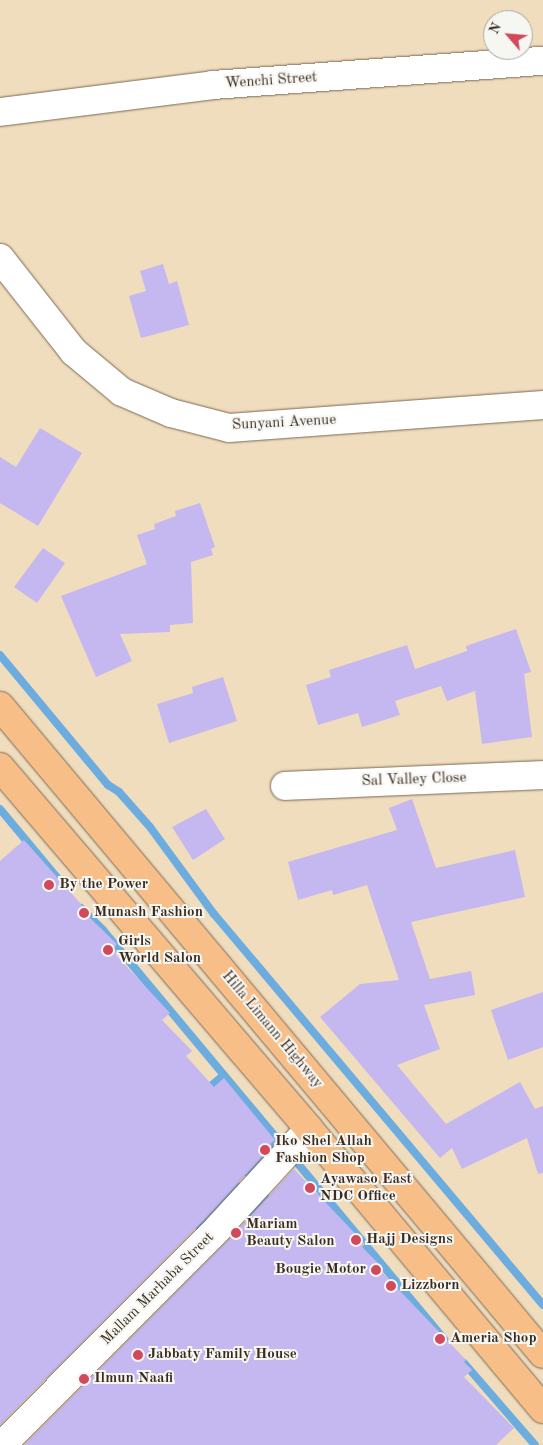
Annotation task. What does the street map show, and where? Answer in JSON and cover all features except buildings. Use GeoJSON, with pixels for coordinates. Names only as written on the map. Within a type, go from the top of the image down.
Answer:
{"type":"FeatureCollection","features":[{"type":"Feature","properties":{"kind":"main road","name":"Hilla Limann Highway"},"geometry":{"type":"LineString","coordinates":[[0,706],[543,1354]]}},
{"type":"Feature","properties":{"kind":"main road"},"geometry":{"type":"LineString","coordinates":[[0,767],[309,1129],[543,1409]]}},
{"type":"Feature","properties":{"kind":"street","name":"Wenchi Street"},"geometry":{"type":"LineString","coordinates":[[0,112],[213,84],[543,61]]}},
{"type":"Feature","properties":{"kind":"street","name":"Sunyani Avenue"},"geometry":{"type":"LineString","coordinates":[[0,258],[74,352],[122,392],[171,413],[229,428],[543,406]]}},
{"type":"Feature","properties":{"kind":"street","name":"Sal Valley Close"},"geometry":{"type":"LineString","coordinates":[[285,786],[543,775]]}},
{"type":"Feature","properties":{"kind":"street","name":"Mallam Marhaba Street"},"geometry":{"type":"LineString","coordinates":[[2,1445],[198,1249],[309,1129]]}},
{"type":"Feature","properties":{"kind":"waterway"},"geometry":{"type":"LineString","coordinates":[[0,655],[108,785],[119,792],[150,827],[214,914],[543,1305]]}},
{"type":"Feature","properties":{"kind":"waterway"},"geometry":{"type":"LineString","coordinates":[[0,809],[60,881]]}},
{"type":"Feature","properties":{"kind":"waterway"},"geometry":{"type":"LineString","coordinates":[[81,908],[103,930],[444,1339]]}},
{"type":"Feature","properties":{"kind":"waterway"},"geometry":{"type":"LineString","coordinates":[[206,1090],[224,1075]]}},
{"type":"Feature","properties":{"kind":"waterway"},"geometry":{"type":"LineString","coordinates":[[247,1173],[279,1140]]}},
{"type":"Feature","properties":{"kind":"waterway"},"geometry":{"type":"LineString","coordinates":[[200,1228],[236,1185]]}},
{"type":"Feature","properties":{"kind":"waterway"},"geometry":{"type":"LineString","coordinates":[[248,1215],[266,1198]]}},
{"type":"Feature","properties":{"kind":"waterway"},"geometry":{"type":"LineString","coordinates":[[464,1363],[535,1445]]}},
{"type":"Feature","properties":{"kind":"place","name":"By the Power"},"geometry":{"type":"Point","coordinates":[49,885]}},
{"type":"Feature","properties":{"kind":"place","name":"Munash Fashion"},"geometry":{"type":"Point","coordinates":[84,913]}},
{"type":"Feature","properties":{"kind":"place","name":"Girls World Salon"},"geometry":{"type":"Point","coordinates":[108,950]}},
{"type":"Feature","properties":{"kind":"place","name":"Iko Shel Allah Fashion Shop"},"geometry":{"type":"Point","coordinates":[265,1150]}},
{"type":"Feature","properties":{"kind":"place","name":"Ayawaso East NDC Office"},"geometry":{"type":"Point","coordinates":[310,1188]}},
{"type":"Feature","properties":{"kind":"place","name":"Mariam Beauty Salon"},"geometry":{"type":"Point","coordinates":[236,1233]}},
{"type":"Feature","properties":{"kind":"place","name":"Hajj Designs"},"geometry":{"type":"Point","coordinates":[356,1240]}},
{"type":"Feature","properties":{"kind":"place","name":"Bougie Motor"},"geometry":{"type":"Point","coordinates":[376,1270]}},
{"type":"Feature","properties":{"kind":"place","name":"Lizzborn"},"geometry":{"type":"Point","coordinates":[391,1286]}},
{"type":"Feature","properties":{"kind":"place","name":"Ameria Shop"},"geometry":{"type":"Point","coordinates":[440,1339]}},
{"type":"Feature","properties":{"kind":"place","name":"Jabbaty Family House"},"geometry":{"type":"Point","coordinates":[138,1355]}},
{"type":"Feature","properties":{"kind":"place","name":"Ilmun Naafi"},"geometry":{"type":"Point","coordinates":[84,1379]}}]}
